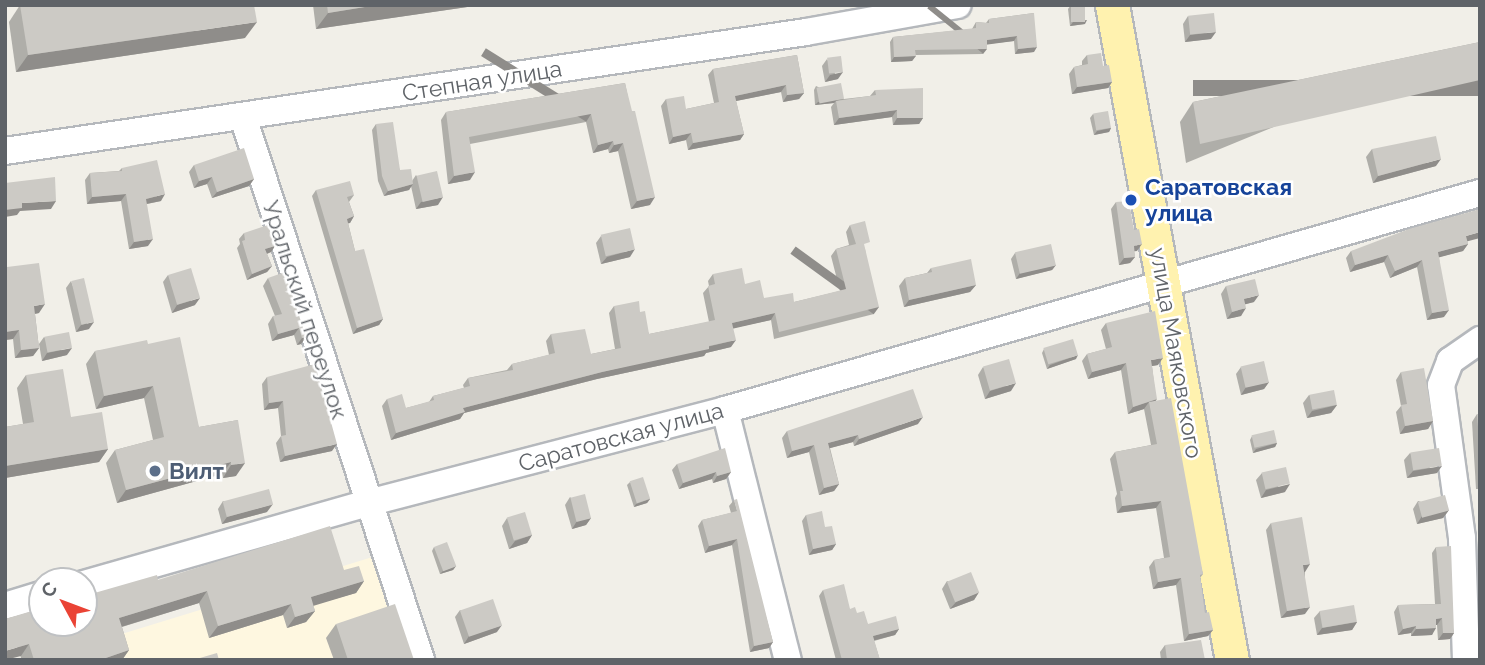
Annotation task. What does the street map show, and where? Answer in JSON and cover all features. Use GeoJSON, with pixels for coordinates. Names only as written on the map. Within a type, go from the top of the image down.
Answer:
{"type":"FeatureCollection","features":[{"type":"Feature","properties":{"kind":"main road","name":"улица Маяковского"},"geometry":{"type":"LineString","coordinates":[[1112,5],[1232,660]]}},
{"type":"Feature","properties":{"kind":"street","name":"Степная улица"},"geometry":{"type":"LineString","coordinates":[[5,151],[243,117],[958,5]]}},
{"type":"Feature","properties":{"kind":"street","name":"Уральский переулок"},"geometry":{"type":"LineString","coordinates":[[243,117],[421,660]]}},
{"type":"Feature","properties":{"kind":"street","name":"Саратовская улица"},"geometry":{"type":"LineString","coordinates":[[98,580],[368,503],[725,410],[1480,192]]}},
{"type":"Feature","properties":{"kind":"street"},"geometry":{"type":"LineString","coordinates":[[1466,660],[1462,538],[1441,385],[1450,361],[1480,340]]}},
{"type":"Feature","properties":{"kind":"street"},"geometry":{"type":"LineString","coordinates":[[725,410],[788,660]]}},
{"type":"Feature","properties":{"kind":"street"},"geometry":{"type":"LineString","coordinates":[[5,606],[28,599]]}},
{"type":"Feature","properties":{"kind":"shaded area"},"geometry":{"type":"Polygon","coordinates":[[[379,555],[412,660],[37,660],[379,555]]]}},
{"type":"Feature","properties":{"kind":"building"},"geometry":{"type":"Polygon","coordinates":[[[20,5],[254,5],[257,22],[28,55],[20,5]]]}},
{"type":"Feature","properties":{"kind":"building"},"geometry":{"type":"Polygon","coordinates":[[[327,5],[377,5],[328,13],[327,5]]]}},
{"type":"Feature","properties":{"kind":"building"},"geometry":{"type":"Polygon","coordinates":[[[1071,5],[1085,5],[1085,22],[1071,22],[1071,5]]]}},
{"type":"Feature","properties":{"kind":"building"},"geometry":{"type":"Polygon","coordinates":[[[1034,13],[1037,47],[1018,49],[1017,36],[987,40],[987,49],[915,50],[916,56],[894,57],[893,37],[976,28],[976,22],[989,23],[989,19],[1034,13]]]}},
{"type":"Feature","properties":{"kind":"building"},"geometry":{"type":"Polygon","coordinates":[[[1214,13],[1216,32],[1190,35],[1188,16],[1214,13]]]}},
{"type":"Feature","properties":{"kind":"building"},"geometry":{"type":"Polygon","coordinates":[[[1480,42],[1480,80],[1200,144],[1193,102],[1480,42]]]}},
{"type":"Feature","properties":{"kind":"building"},"geometry":{"type":"Polygon","coordinates":[[[1101,53],[1103,66],[1109,65],[1112,82],[1077,87],[1074,67],[1088,64],[1087,55],[1101,53]]]}},
{"type":"Feature","properties":{"kind":"building"},"geometry":{"type":"Polygon","coordinates":[[[797,55],[804,93],[787,95],[786,85],[735,96],[744,134],[693,143],[691,133],[673,137],[666,99],[684,96],[686,109],[719,102],[713,69],[797,55]]]}},
{"type":"Feature","properties":{"kind":"building"},"geometry":{"type":"Polygon","coordinates":[[[841,56],[843,72],[829,74],[827,58],[841,56]]]}},
{"type":"Feature","properties":{"kind":"building"},"geometry":{"type":"Polygon","coordinates":[[[625,83],[632,111],[635,111],[655,197],[637,201],[623,143],[614,145],[613,141],[598,145],[591,114],[469,137],[475,172],[454,176],[446,112],[625,83]]]}},
{"type":"Feature","properties":{"kind":"building"},"geometry":{"type":"Polygon","coordinates":[[[841,83],[844,99],[820,103],[816,88],[841,83]]]}},
{"type":"Feature","properties":{"kind":"building"},"geometry":{"type":"Polygon","coordinates":[[[923,88],[923,118],[897,118],[897,110],[839,118],[836,101],[876,95],[875,90],[923,88]]]}},
{"type":"Feature","properties":{"kind":"building"},"geometry":{"type":"Polygon","coordinates":[[[1108,111],[1111,128],[1096,130],[1093,114],[1108,111]]]}},
{"type":"Feature","properties":{"kind":"building"},"geometry":{"type":"Polygon","coordinates":[[[393,122],[400,170],[411,169],[413,184],[388,191],[382,176],[376,124],[393,122]]]}},
{"type":"Feature","properties":{"kind":"building"},"geometry":{"type":"Polygon","coordinates":[[[1436,136],[1441,159],[1378,176],[1372,149],[1436,136]]]}},
{"type":"Feature","properties":{"kind":"building"},"geometry":{"type":"Polygon","coordinates":[[[244,148],[254,179],[217,192],[212,177],[199,181],[194,165],[244,148]]]}},
{"type":"Feature","properties":{"kind":"building"},"geometry":{"type":"Polygon","coordinates":[[[157,160],[165,194],[146,199],[153,239],[134,242],[126,194],[92,197],[90,173],[122,171],[122,168],[157,160]]]}},
{"type":"Feature","properties":{"kind":"building"},"geometry":{"type":"Polygon","coordinates":[[[437,171],[443,197],[423,202],[417,176],[437,171]]]}},
{"type":"Feature","properties":{"kind":"building"},"geometry":{"type":"Polygon","coordinates":[[[55,177],[56,201],[22,203],[22,208],[5,210],[5,183],[55,177]]]}},
{"type":"Feature","properties":{"kind":"building"},"geometry":{"type":"Polygon","coordinates":[[[350,181],[354,195],[347,197],[354,216],[347,219],[355,251],[364,249],[383,319],[357,328],[316,190],[350,181]]]}},
{"type":"Feature","properties":{"kind":"building"},"geometry":{"type":"Polygon","coordinates":[[[1129,201],[1134,230],[1139,229],[1142,244],[1134,246],[1135,257],[1124,258],[1116,202],[1129,201]]]}},
{"type":"Feature","properties":{"kind":"building"},"geometry":{"type":"Polygon","coordinates":[[[1480,209],[1480,232],[1466,236],[1468,244],[1438,252],[1449,310],[1432,313],[1422,260],[1395,271],[1388,255],[1355,265],[1351,251],[1409,229],[1480,209]]]}},
{"type":"Feature","properties":{"kind":"building"},"geometry":{"type":"Polygon","coordinates":[[[865,221],[870,242],[864,244],[879,307],[779,332],[775,313],[732,323],[736,340],[709,346],[709,349],[602,372],[463,408],[465,412],[396,433],[387,399],[402,394],[406,408],[434,400],[433,396],[470,386],[468,378],[513,370],[512,364],[555,353],[551,334],[585,329],[591,354],[621,348],[614,306],[639,301],[640,312],[645,311],[649,334],[715,320],[708,286],[715,284],[713,274],[742,268],[745,284],[760,280],[764,298],[793,293],[794,302],[846,289],[836,249],[856,244],[850,225],[865,221]]]}},
{"type":"Feature","properties":{"kind":"building"},"geometry":{"type":"Polygon","coordinates":[[[268,225],[275,246],[265,249],[272,266],[252,274],[242,241],[245,240],[244,233],[268,225]]]}},
{"type":"Feature","properties":{"kind":"building"},"geometry":{"type":"Polygon","coordinates":[[[630,228],[635,249],[606,256],[601,235],[630,228]]]}},
{"type":"Feature","properties":{"kind":"building"},"geometry":{"type":"Polygon","coordinates":[[[1051,244],[1056,265],[1020,274],[1015,252],[1051,244]]]}},
{"type":"Feature","properties":{"kind":"building"},"geometry":{"type":"Polygon","coordinates":[[[971,259],[976,285],[909,300],[905,278],[932,272],[931,268],[971,259]]]}},
{"type":"Feature","properties":{"kind":"building"},"geometry":{"type":"Polygon","coordinates":[[[39,263],[45,304],[34,306],[39,348],[21,350],[19,330],[5,332],[5,273],[7,267],[39,263]]]}},
{"type":"Feature","properties":{"kind":"building"},"geometry":{"type":"Polygon","coordinates":[[[191,268],[200,298],[177,305],[168,275],[191,268]]]}},
{"type":"Feature","properties":{"kind":"building"},"geometry":{"type":"Polygon","coordinates":[[[285,272],[306,337],[302,338],[299,328],[278,334],[273,316],[282,314],[268,278],[285,272]]]}},
{"type":"Feature","properties":{"kind":"building"},"geometry":{"type":"Polygon","coordinates":[[[84,278],[94,322],[81,325],[71,281],[84,278]]]}},
{"type":"Feature","properties":{"kind":"building"},"geometry":{"type":"Polygon","coordinates":[[[1255,279],[1259,295],[1244,299],[1246,308],[1232,312],[1226,286],[1255,279]]]}},
{"type":"Feature","properties":{"kind":"building"},"geometry":{"type":"Polygon","coordinates":[[[1155,311],[1163,358],[1151,360],[1157,399],[1133,407],[1126,363],[1092,372],[1087,354],[1112,347],[1106,323],[1155,311]]]}},
{"type":"Feature","properties":{"kind":"building"},"geometry":{"type":"Polygon","coordinates":[[[69,332],[72,348],[48,352],[44,337],[69,332]]]}},
{"type":"Feature","properties":{"kind":"building"},"geometry":{"type":"Polygon","coordinates":[[[180,337],[199,427],[238,420],[245,463],[231,465],[231,462],[126,490],[115,450],[164,437],[153,386],[104,396],[95,351],[147,340],[148,344],[180,337]]]}},
{"type":"Feature","properties":{"kind":"building"},"geometry":{"type":"Polygon","coordinates":[[[1073,339],[1078,355],[1048,364],[1043,348],[1073,339]]]}},
{"type":"Feature","properties":{"kind":"building"},"geometry":{"type":"Polygon","coordinates":[[[1009,359],[1016,383],[990,390],[983,366],[1009,359]]]}},
{"type":"Feature","properties":{"kind":"building"},"geometry":{"type":"Polygon","coordinates":[[[1264,361],[1269,382],[1246,388],[1241,366],[1264,361]]]}},
{"type":"Feature","properties":{"kind":"building"},"geometry":{"type":"Polygon","coordinates":[[[315,364],[337,444],[285,456],[281,436],[286,435],[283,401],[269,403],[267,377],[315,364]]]}},
{"type":"Feature","properties":{"kind":"building"},"geometry":{"type":"Polygon","coordinates":[[[1424,368],[1433,421],[1405,426],[1401,405],[1407,404],[1401,372],[1424,368]]]}},
{"type":"Feature","properties":{"kind":"building"},"geometry":{"type":"Polygon","coordinates":[[[63,369],[71,417],[102,412],[108,449],[5,466],[5,427],[34,422],[26,375],[63,369]]]}},
{"type":"Feature","properties":{"kind":"building"},"geometry":{"type":"Polygon","coordinates":[[[913,389],[923,417],[859,439],[858,435],[828,443],[839,484],[824,488],[814,445],[792,451],[787,431],[913,389]]]}},
{"type":"Feature","properties":{"kind":"building"},"geometry":{"type":"Polygon","coordinates":[[[1334,390],[1337,405],[1312,409],[1309,395],[1334,390]]]}},
{"type":"Feature","properties":{"kind":"building"},"geometry":{"type":"Polygon","coordinates":[[[1171,398],[1203,574],[1200,575],[1205,613],[1209,612],[1213,630],[1189,634],[1181,578],[1158,582],[1154,560],[1170,557],[1161,501],[1122,506],[1120,491],[1123,491],[1115,452],[1157,444],[1149,402],[1171,398]]]}},
{"type":"Feature","properties":{"kind":"building"},"geometry":{"type":"Polygon","coordinates":[[[1477,414],[1480,414],[1480,451],[1477,414]]]}},
{"type":"Feature","properties":{"kind":"building"},"geometry":{"type":"Polygon","coordinates":[[[1274,430],[1277,443],[1255,448],[1252,435],[1274,430]]]}},
{"type":"Feature","properties":{"kind":"building"},"geometry":{"type":"Polygon","coordinates":[[[725,448],[731,472],[717,476],[716,472],[683,483],[677,464],[725,448]]]}},
{"type":"Feature","properties":{"kind":"building"},"geometry":{"type":"Polygon","coordinates":[[[1439,448],[1442,466],[1413,470],[1410,453],[1439,448]]]}},
{"type":"Feature","properties":{"kind":"building"},"geometry":{"type":"Polygon","coordinates":[[[1286,467],[1290,484],[1265,489],[1262,473],[1286,467]]]}},
{"type":"Feature","properties":{"kind":"building"},"geometry":{"type":"Polygon","coordinates":[[[643,477],[650,499],[637,503],[630,481],[643,477]]]}},
{"type":"Feature","properties":{"kind":"building"},"geometry":{"type":"Polygon","coordinates":[[[269,489],[273,504],[227,517],[223,501],[269,489]]]}},
{"type":"Feature","properties":{"kind":"building"},"geometry":{"type":"Polygon","coordinates":[[[585,494],[591,518],[576,522],[570,498],[585,494]]]}},
{"type":"Feature","properties":{"kind":"building"},"geometry":{"type":"Polygon","coordinates":[[[1445,495],[1449,510],[1422,518],[1418,502],[1445,495]]]}},
{"type":"Feature","properties":{"kind":"building"},"geometry":{"type":"Polygon","coordinates":[[[737,499],[773,642],[754,646],[737,539],[709,546],[702,520],[737,511],[734,500],[737,499]]]}},
{"type":"Feature","properties":{"kind":"building"},"geometry":{"type":"Polygon","coordinates":[[[822,511],[825,527],[832,526],[836,544],[813,549],[806,515],[822,511]]]}},
{"type":"Feature","properties":{"kind":"building"},"geometry":{"type":"Polygon","coordinates":[[[525,512],[532,535],[514,541],[507,518],[525,512]]]}},
{"type":"Feature","properties":{"kind":"building"},"geometry":{"type":"Polygon","coordinates":[[[1302,517],[1310,564],[1303,565],[1310,607],[1287,611],[1271,523],[1302,517]]]}},
{"type":"Feature","properties":{"kind":"building"},"geometry":{"type":"Polygon","coordinates":[[[330,526],[344,570],[359,566],[364,581],[311,597],[315,611],[295,617],[291,604],[218,626],[207,591],[119,618],[129,650],[100,660],[34,660],[29,644],[5,651],[5,619],[28,612],[28,637],[98,637],[98,592],[157,575],[158,580],[330,526]]]}},
{"type":"Feature","properties":{"kind":"building"},"geometry":{"type":"Polygon","coordinates":[[[447,542],[456,566],[443,571],[434,547],[447,542]]]}},
{"type":"Feature","properties":{"kind":"building"},"geometry":{"type":"Polygon","coordinates":[[[1451,546],[1454,633],[1443,633],[1442,618],[1436,619],[1436,628],[1416,629],[1416,626],[1403,629],[1398,605],[1441,604],[1436,547],[1451,546]]]}},
{"type":"Feature","properties":{"kind":"building"},"geometry":{"type":"Polygon","coordinates":[[[971,572],[979,592],[955,602],[947,582],[971,572]]]}},
{"type":"Feature","properties":{"kind":"building"},"geometry":{"type":"Polygon","coordinates":[[[844,584],[850,609],[855,607],[857,613],[864,611],[868,624],[896,616],[899,629],[873,636],[880,660],[842,660],[823,590],[844,584]]]}},
{"type":"Feature","properties":{"kind":"building"},"geometry":{"type":"Polygon","coordinates":[[[493,599],[502,625],[469,637],[460,610],[493,599]]]}},
{"type":"Feature","properties":{"kind":"building"},"geometry":{"type":"Polygon","coordinates":[[[395,604],[414,660],[348,660],[336,624],[395,604]]]}},
{"type":"Feature","properties":{"kind":"building"},"geometry":{"type":"Polygon","coordinates":[[[1354,605],[1357,622],[1322,628],[1320,611],[1354,605]]]}},
{"type":"Feature","properties":{"kind":"building"},"geometry":{"type":"Polygon","coordinates":[[[1201,640],[1205,660],[1167,660],[1165,645],[1201,640]]]}},
{"type":"Feature","properties":{"kind":"building"},"geometry":{"type":"Polygon","coordinates":[[[217,653],[219,660],[193,660],[217,653]]]}},
{"type":"Feature","properties":{"kind":"place","name":"Саратовская улица"},"geometry":{"type":"Point","coordinates":[1131,200]}},
{"type":"Feature","properties":{"kind":"place","name":"Вилт"},"geometry":{"type":"Point","coordinates":[155,471]}}]}
